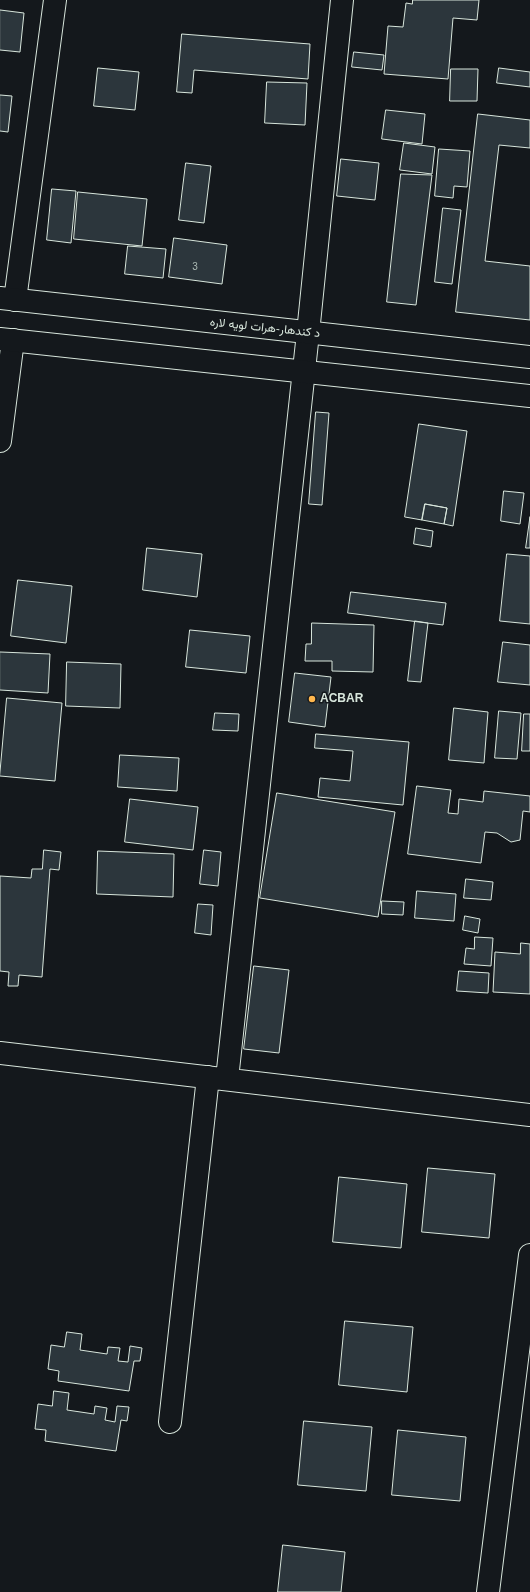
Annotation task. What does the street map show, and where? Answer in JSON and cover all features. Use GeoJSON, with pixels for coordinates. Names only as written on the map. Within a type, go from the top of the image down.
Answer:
{"type":"FeatureCollection","features":[{"type":"Feature","properties":{"kind":"main road"},"geometry":{"type":"LineString","coordinates":[[16,300],[56,0]]}},
{"type":"Feature","properties":{"kind":"main road"},"geometry":{"type":"LineString","coordinates":[[170,1422],[217,1078],[304,372],[342,0]]}},
{"type":"Feature","properties":{"kind":"main road","name":"د کندهار-هرات لويه لاره"},"geometry":{"type":"LineString","coordinates":[[16,300],[530,357]]}},
{"type":"Feature","properties":{"kind":"main road"},"geometry":{"type":"LineString","coordinates":[[0,441],[6,340],[530,396]]}},
{"type":"Feature","properties":{"kind":"main road"},"geometry":{"type":"LineString","coordinates":[[0,1053],[530,1115]]}},
{"type":"Feature","properties":{"kind":"main road"},"geometry":{"type":"LineString","coordinates":[[488,1592],[530,1255]]}},
{"type":"Feature","properties":{"kind":"building"},"geometry":{"type":"Polygon","coordinates":[[[413,0],[479,0],[477,20],[453,18],[448,79],[384,74],[388,26],[403,27],[406,3],[412,4],[413,0]]]}},
{"type":"Feature","properties":{"kind":"building"},"geometry":{"type":"Polygon","coordinates":[[[0,10],[24,13],[20,52],[0,50],[0,10]]]}},
{"type":"Feature","properties":{"kind":"building"},"geometry":{"type":"Polygon","coordinates":[[[182,34],[310,44],[308,79],[194,70],[192,93],[177,92],[182,34]]]}},
{"type":"Feature","properties":{"kind":"building"},"geometry":{"type":"Polygon","coordinates":[[[354,52],[384,55],[382,70],[352,67],[354,52]]]}},
{"type":"Feature","properties":{"kind":"building"},"geometry":{"type":"Polygon","coordinates":[[[98,68],[139,72],[135,110],[94,106],[98,68]]]}},
{"type":"Feature","properties":{"kind":"building"},"geometry":{"type":"Polygon","coordinates":[[[499,68],[530,72],[530,87],[497,83],[499,68]]]}},
{"type":"Feature","properties":{"kind":"building"},"geometry":{"type":"Polygon","coordinates":[[[451,69],[478,69],[477,101],[450,101],[451,69]]]}},
{"type":"Feature","properties":{"kind":"building"},"geometry":{"type":"Polygon","coordinates":[[[267,82],[307,83],[305,125],[265,123],[267,82]]]}},
{"type":"Feature","properties":{"kind":"building"},"geometry":{"type":"Polygon","coordinates":[[[0,95],[12,96],[8,132],[0,131],[0,95]]]}},
{"type":"Feature","properties":{"kind":"building"},"geometry":{"type":"Polygon","coordinates":[[[386,110],[425,114],[422,144],[382,139],[386,110]]]}},
{"type":"Feature","properties":{"kind":"building"},"geometry":{"type":"Polygon","coordinates":[[[478,114],[530,120],[530,148],[499,145],[485,261],[530,266],[530,320],[456,312],[478,114]]]}},
{"type":"Feature","properties":{"kind":"building"},"geometry":{"type":"Polygon","coordinates":[[[404,143],[435,147],[432,174],[400,170],[404,143]]]}},
{"type":"Feature","properties":{"kind":"building"},"geometry":{"type":"Polygon","coordinates":[[[439,149],[470,151],[467,187],[454,186],[453,198],[435,196],[439,149]]]}},
{"type":"Feature","properties":{"kind":"building"},"geometry":{"type":"Polygon","coordinates":[[[341,159],[379,163],[375,200],[337,196],[341,159]]]}},
{"type":"Feature","properties":{"kind":"building"},"geometry":{"type":"Polygon","coordinates":[[[186,163],[211,166],[204,223],[179,220],[186,163]]]}},
{"type":"Feature","properties":{"kind":"building"},"geometry":{"type":"Polygon","coordinates":[[[401,174],[432,175],[416,305],[387,302],[401,174]]]}},
{"type":"Feature","properties":{"kind":"building"},"geometry":{"type":"Polygon","coordinates":[[[52,189],[76,191],[71,243],[47,240],[52,189]]]}},
{"type":"Feature","properties":{"kind":"building"},"geometry":{"type":"Polygon","coordinates":[[[78,192],[147,199],[142,246],[74,239],[78,192]]]}},
{"type":"Feature","properties":{"kind":"building"},"geometry":{"type":"Polygon","coordinates":[[[443,208],[461,210],[452,284],[435,282],[443,208]]]}},
{"type":"Feature","properties":{"kind":"building"},"geometry":{"type":"Polygon","coordinates":[[[174,238],[227,245],[222,284],[169,277],[174,238]]]}},
{"type":"Feature","properties":{"kind":"building"},"geometry":{"type":"Polygon","coordinates":[[[128,246],[166,249],[163,278],[125,274],[128,246]]]}},
{"type":"Feature","properties":{"kind":"building"},"geometry":{"type":"Polygon","coordinates":[[[316,412],[329,413],[322,505],[309,504],[316,412]]]}},
{"type":"Feature","properties":{"kind":"building"},"geometry":{"type":"Polygon","coordinates":[[[419,424],[467,431],[453,526],[444,524],[447,508],[425,504],[422,520],[405,517],[419,424]]]}},
{"type":"Feature","properties":{"kind":"building"},"geometry":{"type":"Polygon","coordinates":[[[504,491],[524,493],[520,524],[501,521],[504,491]]]}},
{"type":"Feature","properties":{"kind":"building"},"geometry":{"type":"Polygon","coordinates":[[[425,504],[447,508],[444,524],[422,520],[425,504]]]}},
{"type":"Feature","properties":{"kind":"building"},"geometry":{"type":"Polygon","coordinates":[[[530,517],[530,548],[526,548],[530,517]]]}},
{"type":"Feature","properties":{"kind":"building"},"geometry":{"type":"Polygon","coordinates":[[[416,528],[433,531],[431,547],[414,544],[416,528]]]}},
{"type":"Feature","properties":{"kind":"building"},"geometry":{"type":"Polygon","coordinates":[[[147,548],[202,554],[197,597],[143,590],[147,548]]]}},
{"type":"Feature","properties":{"kind":"building"},"geometry":{"type":"Polygon","coordinates":[[[507,554],[530,556],[530,624],[500,621],[507,554]]]}},
{"type":"Feature","properties":{"kind":"building"},"geometry":{"type":"Polygon","coordinates":[[[18,580],[72,586],[66,643],[11,636],[18,580]]]}},
{"type":"Feature","properties":{"kind":"building"},"geometry":{"type":"Polygon","coordinates":[[[351,592],[446,603],[443,625],[348,613],[351,592]]]}},
{"type":"Feature","properties":{"kind":"building"},"geometry":{"type":"Polygon","coordinates":[[[415,621],[428,623],[421,682],[408,681],[415,621]]]}},
{"type":"Feature","properties":{"kind":"building"},"geometry":{"type":"Polygon","coordinates":[[[312,623],[374,625],[373,672],[332,671],[332,661],[305,661],[306,644],[311,644],[312,623]]]}},
{"type":"Feature","properties":{"kind":"building"},"geometry":{"type":"Polygon","coordinates":[[[190,630],[250,636],[246,673],[186,667],[190,630]]]}},
{"type":"Feature","properties":{"kind":"building"},"geometry":{"type":"Polygon","coordinates":[[[503,642],[530,645],[530,685],[498,682],[503,642]]]}},
{"type":"Feature","properties":{"kind":"building"},"geometry":{"type":"Polygon","coordinates":[[[0,652],[50,654],[48,693],[0,690],[0,652]]]}},
{"type":"Feature","properties":{"kind":"building"},"geometry":{"type":"Polygon","coordinates":[[[67,662],[121,664],[120,708],[66,706],[67,662]]]}},
{"type":"Feature","properties":{"kind":"building"},"geometry":{"type":"Polygon","coordinates":[[[295,673],[331,677],[325,727],[289,722],[295,673]]]}},
{"type":"Feature","properties":{"kind":"building"},"geometry":{"type":"Polygon","coordinates":[[[7,698],[62,703],[55,781],[0,776],[7,698]]]}},
{"type":"Feature","properties":{"kind":"building"},"geometry":{"type":"Polygon","coordinates":[[[454,708],[488,712],[484,763],[449,760],[454,708]]]}},
{"type":"Feature","properties":{"kind":"building"},"geometry":{"type":"Polygon","coordinates":[[[499,711],[521,713],[517,759],[495,758],[499,711]]]}},
{"type":"Feature","properties":{"kind":"building"},"geometry":{"type":"Polygon","coordinates":[[[215,713],[239,714],[238,731],[213,730],[215,713]]]}},
{"type":"Feature","properties":{"kind":"building"},"geometry":{"type":"Polygon","coordinates":[[[524,714],[530,714],[530,751],[522,751],[524,714]]]}},
{"type":"Feature","properties":{"kind":"building"},"geometry":{"type":"Polygon","coordinates":[[[316,734],[409,742],[403,805],[318,797],[320,778],[350,781],[353,751],[315,748],[316,734]]]}},
{"type":"Feature","properties":{"kind":"building"},"geometry":{"type":"Polygon","coordinates":[[[120,755],[179,758],[177,791],[118,787],[120,755]]]}},
{"type":"Feature","properties":{"kind":"building"},"geometry":{"type":"Polygon","coordinates":[[[417,786],[451,790],[448,813],[458,814],[459,799],[483,802],[484,791],[530,796],[530,812],[523,811],[520,840],[511,842],[497,833],[485,832],[481,863],[408,854],[417,786]]]}},
{"type":"Feature","properties":{"kind":"building"},"geometry":{"type":"Polygon","coordinates":[[[277,793],[395,812],[378,917],[260,898],[277,793]]]}},
{"type":"Feature","properties":{"kind":"building"},"geometry":{"type":"Polygon","coordinates":[[[130,799],[198,807],[193,850],[125,842],[130,799]]]}},
{"type":"Feature","properties":{"kind":"building"},"geometry":{"type":"Polygon","coordinates":[[[44,850],[61,852],[59,870],[50,869],[42,977],[19,975],[18,986],[8,986],[9,972],[0,971],[0,876],[31,878],[32,869],[42,869],[44,850]]]}},
{"type":"Feature","properties":{"kind":"building"},"geometry":{"type":"Polygon","coordinates":[[[204,850],[221,852],[218,886],[200,884],[204,850]]]}},
{"type":"Feature","properties":{"kind":"building"},"geometry":{"type":"Polygon","coordinates":[[[98,851],[174,854],[173,897],[97,894],[98,851]]]}},
{"type":"Feature","properties":{"kind":"building"},"geometry":{"type":"Polygon","coordinates":[[[466,879],[493,882],[491,900],[464,898],[466,879]]]}},
{"type":"Feature","properties":{"kind":"building"},"geometry":{"type":"Polygon","coordinates":[[[417,891],[456,894],[454,921],[415,918],[417,891]]]}},
{"type":"Feature","properties":{"kind":"building"},"geometry":{"type":"Polygon","coordinates":[[[382,901],[404,902],[403,915],[382,914],[382,901]]]}},
{"type":"Feature","properties":{"kind":"building"},"geometry":{"type":"Polygon","coordinates":[[[198,904],[213,905],[211,935],[195,933],[198,904]]]}},
{"type":"Feature","properties":{"kind":"building"},"geometry":{"type":"Polygon","coordinates":[[[465,916],[480,919],[478,933],[463,930],[465,916]]]}},
{"type":"Feature","properties":{"kind":"building"},"geometry":{"type":"Polygon","coordinates":[[[475,937],[493,938],[491,966],[464,964],[466,948],[474,949],[475,937]]]}},
{"type":"Feature","properties":{"kind":"building"},"geometry":{"type":"Polygon","coordinates":[[[521,943],[530,944],[530,994],[493,992],[495,952],[520,954],[521,943]]]}},
{"type":"Feature","properties":{"kind":"building"},"geometry":{"type":"Polygon","coordinates":[[[254,966],[289,970],[279,1053],[244,1049],[254,966]]]}},
{"type":"Feature","properties":{"kind":"building"},"geometry":{"type":"Polygon","coordinates":[[[459,971],[489,973],[488,993],[457,991],[459,971]]]}},
{"type":"Feature","properties":{"kind":"building"},"geometry":{"type":"Polygon","coordinates":[[[428,1168],[495,1174],[489,1238],[422,1232],[428,1168]]]}},
{"type":"Feature","properties":{"kind":"building"},"geometry":{"type":"Polygon","coordinates":[[[339,1177],[407,1184],[401,1248],[333,1242],[339,1177]]]}},
{"type":"Feature","properties":{"kind":"building"},"geometry":{"type":"Polygon","coordinates":[[[345,1321],[413,1327],[407,1392],[339,1385],[345,1321]]]}},
{"type":"Feature","properties":{"kind":"building"},"geometry":{"type":"Polygon","coordinates":[[[67,1332],[82,1334],[80,1350],[107,1354],[108,1347],[120,1348],[118,1361],[128,1362],[130,1346],[142,1348],[140,1361],[134,1361],[129,1391],[58,1381],[59,1371],[48,1369],[51,1345],[64,1347],[67,1332]]]}},
{"type":"Feature","properties":{"kind":"building"},"geometry":{"type":"Polygon","coordinates":[[[54,1391],[69,1393],[67,1410],[94,1414],[95,1406],[107,1408],[105,1420],[115,1422],[117,1406],[129,1407],[127,1421],[121,1420],[116,1451],[45,1441],[46,1430],[35,1429],[38,1404],[52,1406],[54,1391]]]}},
{"type":"Feature","properties":{"kind":"building"},"geometry":{"type":"Polygon","coordinates":[[[304,1421],[372,1427],[366,1491],[298,1485],[304,1421]]]}},
{"type":"Feature","properties":{"kind":"building"},"geometry":{"type":"Polygon","coordinates":[[[398,1430],[466,1437],[460,1501],[392,1495],[398,1430]]]}},
{"type":"Feature","properties":{"kind":"building"},"geometry":{"type":"Polygon","coordinates":[[[283,1545],[345,1552],[341,1592],[278,1592],[283,1545]]]}},
{"type":"Feature","properties":{"kind":"place","name":"ACBAR"},"geometry":{"type":"Point","coordinates":[312,699]}}]}
